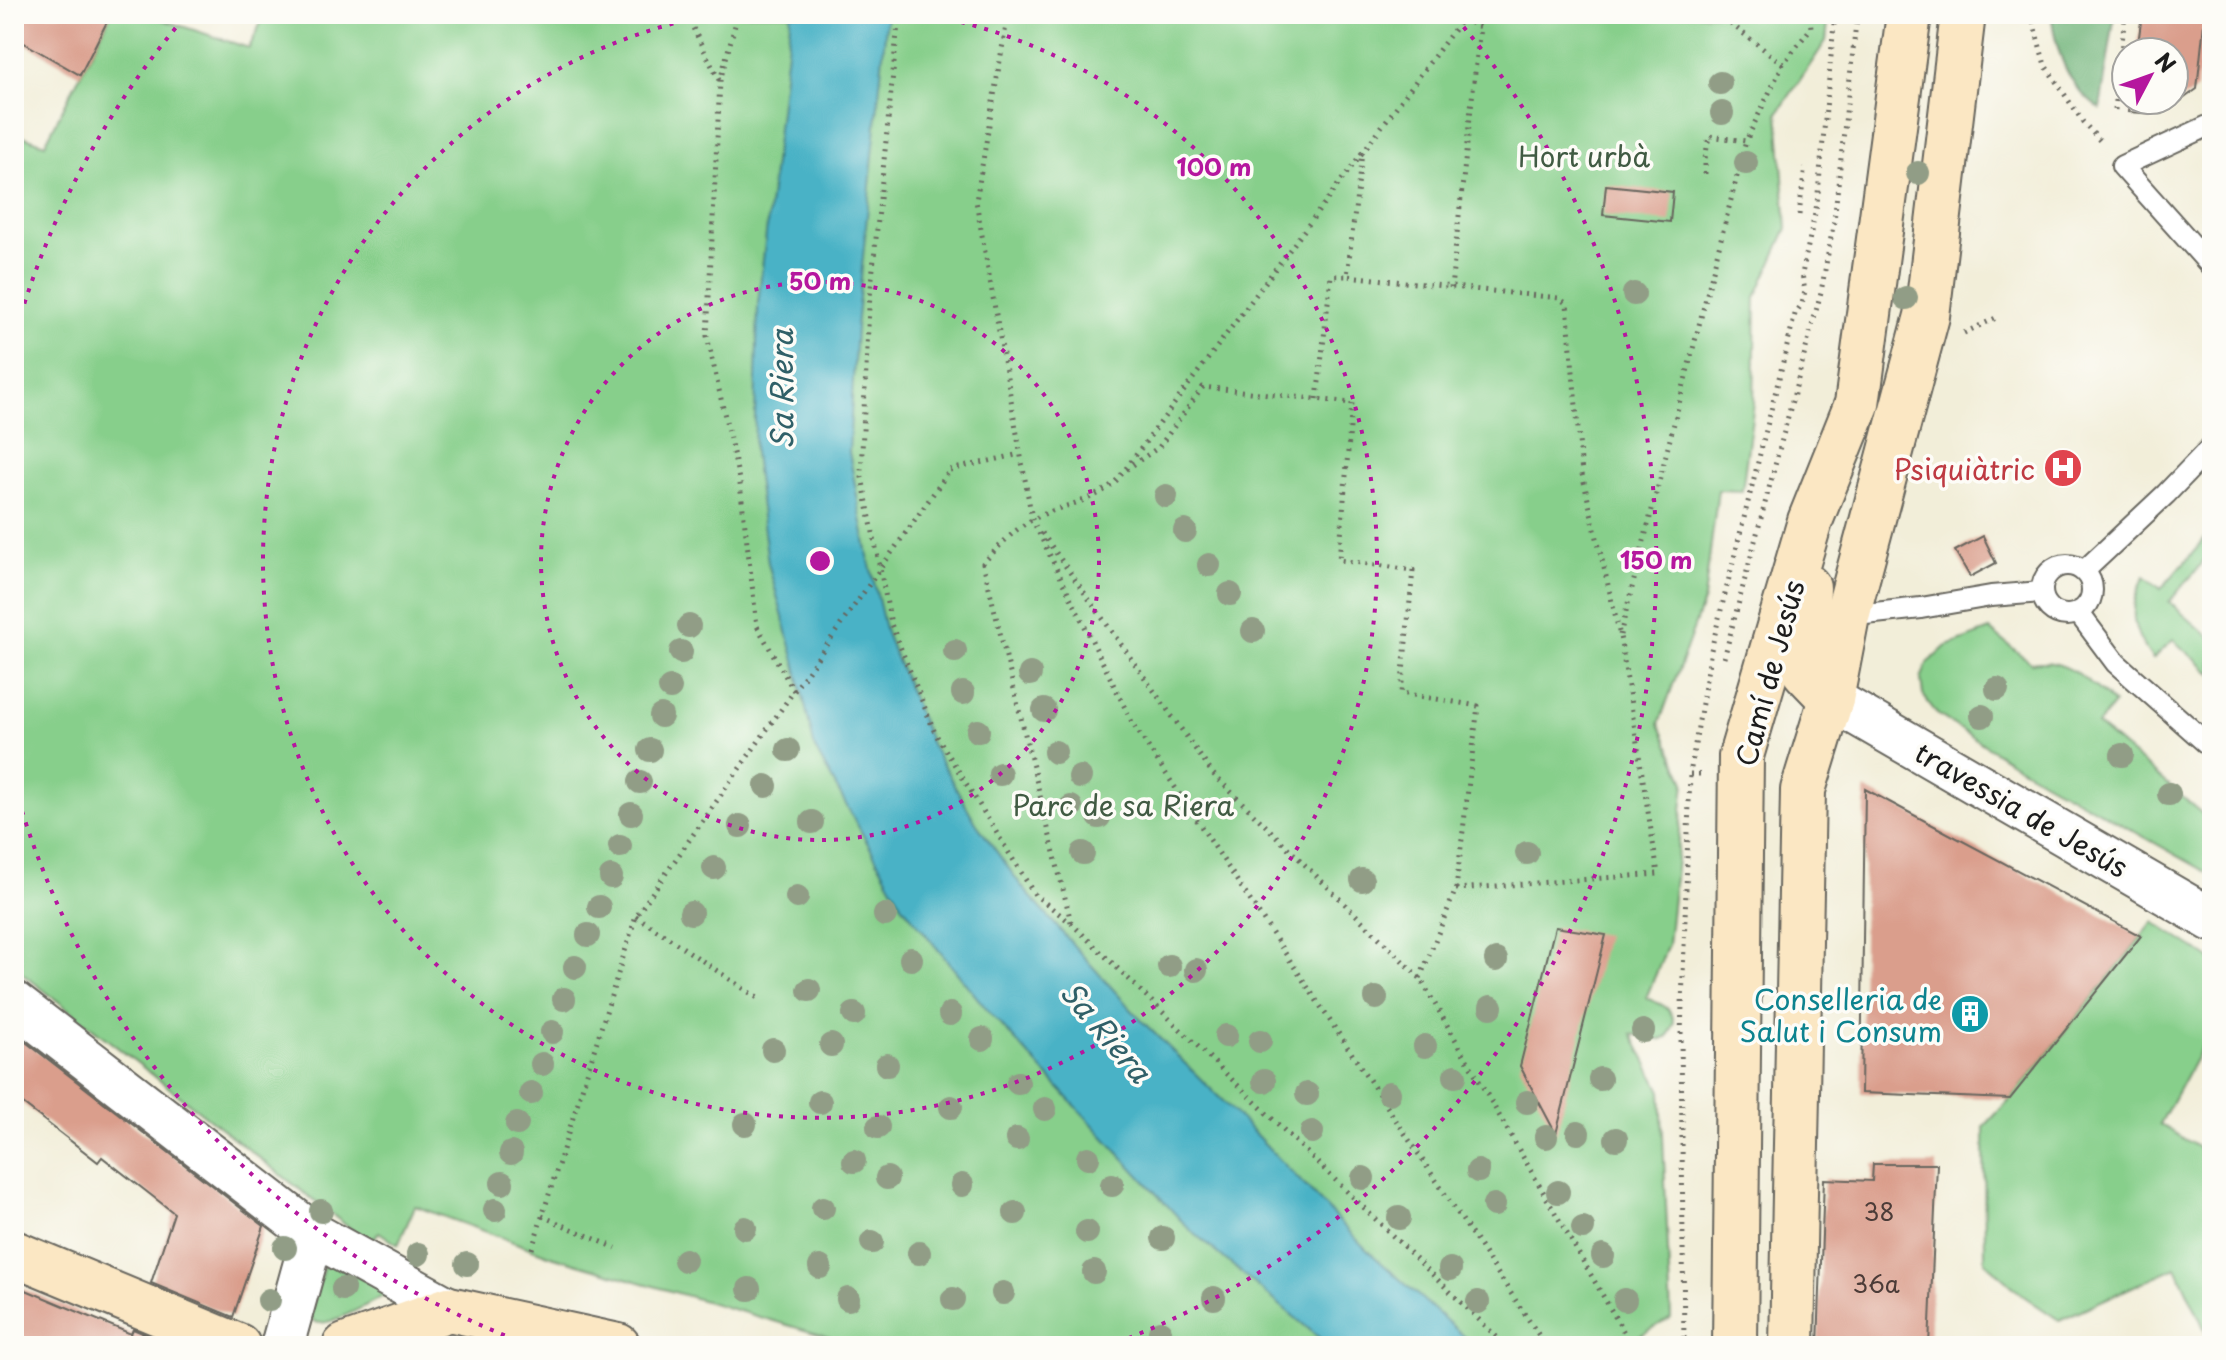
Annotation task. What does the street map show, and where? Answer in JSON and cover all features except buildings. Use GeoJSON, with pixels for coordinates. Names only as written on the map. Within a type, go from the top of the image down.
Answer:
{"type":"FeatureCollection","features":[{"type":"Feature","properties":{"kind":"main road","name":"Camí de Jesús"},"geometry":{"type":"LineString","coordinates":[[1735,1346],[1741,756],[1810,521],[1857,404],[1909,14]]}},
{"type":"Feature","properties":{"kind":"main road"},"geometry":{"type":"LineString","coordinates":[[1792,1346],[1803,790],[1831,699],[1847,616],[1927,316],[1963,14]]}},
{"type":"Feature","properties":{"kind":"main road"},"geometry":{"type":"LineString","coordinates":[[1810,521],[1805,672],[1831,699]]}},
{"type":"Feature","properties":{"kind":"main road"},"geometry":{"type":"LineString","coordinates":[[14,1253],[238,1346]]}},
{"type":"Feature","properties":{"kind":"main road"},"geometry":{"type":"LineString","coordinates":[[345,1346],[449,1309],[618,1346]]}},
{"type":"Feature","properties":{"kind":"street","name":"travessia de Jesús"},"geometry":{"type":"LineString","coordinates":[[1831,699],[2212,920]]}},
{"type":"Feature","properties":{"kind":"street"},"geometry":{"type":"LineString","coordinates":[[14,1003],[313,1234],[449,1309]]}},
{"type":"Feature","properties":{"kind":"street"},"geometry":{"type":"LineString","coordinates":[[282,1346],[313,1234]]}},
{"type":"Feature","properties":{"kind":"lane"},"geometry":{"type":"LineString","coordinates":[[2212,124],[2122,166],[2212,267]]}},
{"type":"Feature","properties":{"kind":"lane"},"geometry":{"type":"LineString","coordinates":[[2084,571],[2212,446]]}},
{"type":"Feature","properties":{"kind":"lane"},"geometry":{"type":"LineString","coordinates":[[2072,565],[2084,571],[2091,581],[2092,593],[2087,605],[2071,615],[2055,612],[2042,592],[2048,574],[2059,566],[2072,565]]}},
{"type":"Feature","properties":{"kind":"lane"},"geometry":{"type":"LineString","coordinates":[[1847,616],[2042,592]]}},
{"type":"Feature","properties":{"kind":"lane"},"geometry":{"type":"LineString","coordinates":[[2078,612],[2116,663],[2212,748]]}},
{"type":"Feature","properties":{"kind":"path"},"geometry":{"type":"LineString","coordinates":[[686,14],[720,81]]}},
{"type":"Feature","properties":{"kind":"path"},"geometry":{"type":"LineString","coordinates":[[738,14],[720,81],[707,336],[740,484],[757,626],[794,691]]}},
{"type":"Feature","properties":{"kind":"path"},"geometry":{"type":"LineString","coordinates":[[899,14],[869,307],[861,472],[891,624],[935,733],[1035,895],[1071,923],[1506,1346]]}},
{"type":"Feature","properties":{"kind":"path"},"geometry":{"type":"LineString","coordinates":[[1008,14],[976,201],[1032,519],[1133,724],[1546,1346]]}},
{"type":"Feature","properties":{"kind":"path"},"geometry":{"type":"LineString","coordinates":[[1718,14],[1783,64]]}},
{"type":"Feature","properties":{"kind":"path"},"geometry":{"type":"LineString","coordinates":[[1620,636],[1746,141],[1783,64],[1811,28],[1810,14]]}},
{"type":"Feature","properties":{"kind":"path"},"geometry":{"type":"LineString","coordinates":[[1684,1346],[1681,1034],[1690,774],[1715,635],[1795,314],[1802,304],[1805,291],[1802,274],[1817,204],[1835,14]]}},
{"type":"Feature","properties":{"kind":"path"},"geometry":{"type":"LineString","coordinates":[[2031,14],[2045,65],[2083,122],[2122,166]]}},
{"type":"Feature","properties":{"kind":"path"},"geometry":{"type":"LineString","coordinates":[[2123,36],[2125,14]]}},
{"type":"Feature","properties":{"kind":"path"},"geometry":{"type":"LineString","coordinates":[[1071,923],[983,563],[1032,519],[1098,495],[1116,483],[1464,16],[1480,27],[1451,288]]}},
{"type":"Feature","properties":{"kind":"path"},"geometry":{"type":"LineString","coordinates":[[1705,174],[1709,136],[1746,141]]}},
{"type":"Feature","properties":{"kind":"path"},"geometry":{"type":"LineString","coordinates":[[1347,276],[1362,153]]}},
{"type":"Feature","properties":{"kind":"path"},"geometry":{"type":"LineString","coordinates":[[1799,215],[1805,167]]}},
{"type":"Feature","properties":{"kind":"path"},"geometry":{"type":"LineString","coordinates":[[1317,399],[1331,276],[1559,298],[1567,304],[1582,474],[1620,636],[1658,874],[1456,889]]}},
{"type":"Feature","properties":{"kind":"path"},"geometry":{"type":"LineString","coordinates":[[1959,335],[1998,317]]}},
{"type":"Feature","properties":{"kind":"path"},"geometry":{"type":"LineString","coordinates":[[1124,471],[1159,447],[1203,387],[1352,403],[1339,560],[1413,570],[1401,693],[1478,706],[1456,889],[1420,978]]}},
{"type":"Feature","properties":{"kind":"path"},"geometry":{"type":"LineString","coordinates":[[532,1249],[636,916],[950,470],[1020,454]]}},
{"type":"Feature","properties":{"kind":"path"},"geometry":{"type":"LineString","coordinates":[[1032,519],[1213,774],[1420,978],[1629,1341]]}},
{"type":"Feature","properties":{"kind":"path"},"geometry":{"type":"LineString","coordinates":[[1690,774],[1701,775]]}},
{"type":"Feature","properties":{"kind":"path"},"geometry":{"type":"LineString","coordinates":[[636,916],[762,1001]]}},
{"type":"Feature","properties":{"kind":"path"},"geometry":{"type":"LineString","coordinates":[[542,1216],[616,1248]]}},
{"type":"Feature","properties":{"kind":"green space","name":"Parc de sa Riera"},"geometry":{"type":"Polygon","coordinates":[[[111,14],[145,14],[249,48],[265,14],[1829,14],[1826,41],[1778,113],[1787,228],[1756,297],[1754,403],[1742,491],[1718,490],[1704,599],[1659,724],[1685,782],[1668,945],[1646,998],[1668,1009],[1674,1023],[1668,1037],[1662,1040],[1632,1034],[1661,1091],[1671,1318],[1621,1346],[859,1346],[554,1257],[415,1206],[398,1245],[379,1232],[370,1244],[14,967],[14,133],[45,144],[111,14]]]}},
{"type":"Feature","properties":{"kind":"green space"},"geometry":{"type":"Polygon","coordinates":[[[2051,14],[2115,14],[2100,109],[2071,79],[2056,41],[2051,14]]]}},
{"type":"Feature","properties":{"kind":"green space"},"geometry":{"type":"Polygon","coordinates":[[[2211,532],[2212,552],[2169,602],[2212,639],[2212,674],[2173,640],[2153,659],[2140,639],[2134,619],[2136,598],[2145,576],[2161,589],[2211,532]]]}},
{"type":"Feature","properties":{"kind":"green space"},"geometry":{"type":"Polygon","coordinates":[[[1990,630],[2031,663],[2055,664],[2077,673],[2114,704],[2097,725],[2212,822],[2212,875],[2014,764],[1937,714],[1923,695],[1921,679],[1927,664],[1945,647],[1990,630]]]}},
{"type":"Feature","properties":{"kind":"green space"},"geometry":{"type":"Polygon","coordinates":[[[2153,922],[2212,960],[2212,1028],[2160,1124],[2212,1156],[2212,1345],[2176,1267],[2059,1320],[2022,1295],[1985,1261],[1984,1127],[2153,922]]]}},
{"type":"Feature","properties":{"kind":"green space"},"geometry":{"type":"Polygon","coordinates":[[[325,1262],[393,1291],[336,1319],[317,1322],[309,1317],[325,1262]]]}},
{"type":"Feature","properties":{"kind":"water","name":"Sa Riera"},"geometry":{"type":"Polygon","coordinates":[[[791,14],[887,14],[856,328],[849,452],[886,633],[931,744],[976,823],[1023,888],[1083,956],[1140,1019],[1366,1249],[1475,1346],[1329,1346],[1189,1229],[988,1011],[902,905],[815,749],[768,563],[754,454],[758,304],[791,14]]]}},
{"type":"Feature","properties":{"kind":"place","name":"Psiquiàtric"},"geometry":{"type":"Point","coordinates":[2063,468]}},
{"type":"Feature","properties":{"kind":"place","name":"Conselleria de Salut i Consum"},"geometry":{"type":"Point","coordinates":[1970,1014]}},
{"type":"Feature","properties":{"kind":"park label","name":"Hort urbà"},"geometry":{"type":"Point","coordinates":[1584,155]}}]}
